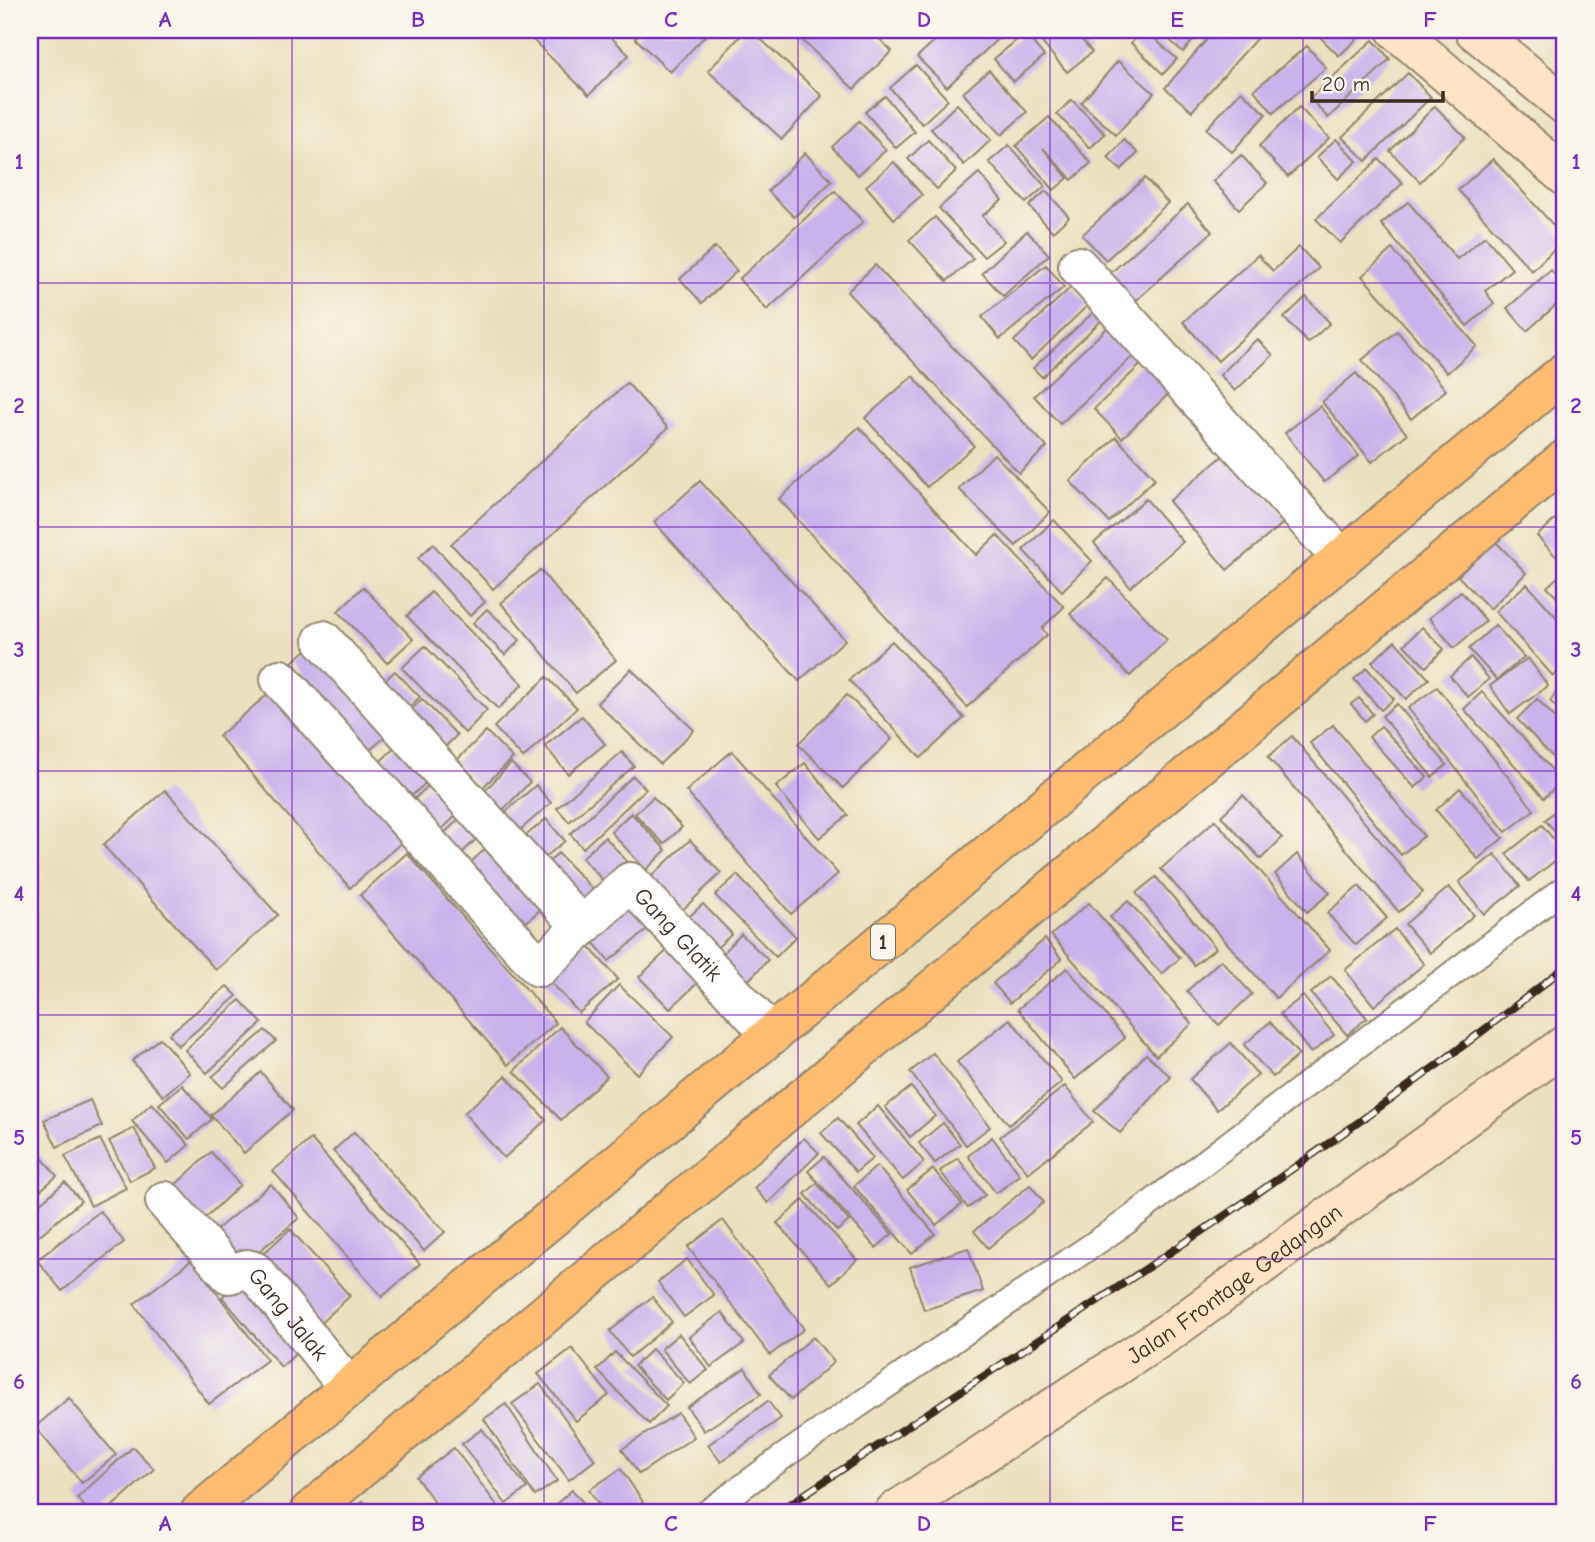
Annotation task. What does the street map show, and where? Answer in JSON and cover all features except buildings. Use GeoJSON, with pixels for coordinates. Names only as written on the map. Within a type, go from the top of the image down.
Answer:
{"type":"FeatureCollection","features":[{"type":"Feature","properties":{"kind":"highway","name":"1"},"geometry":{"type":"LineString","coordinates":[[200,1512],[1565,372]]}},
{"type":"Feature","properties":{"kind":"highway"},"geometry":{"type":"LineString","coordinates":[[309,1512],[1565,459]]}},
{"type":"Feature","properties":{"kind":"street"},"geometry":{"type":"LineString","coordinates":[[1396,30],[1565,176]]}},
{"type":"Feature","properties":{"kind":"street"},"geometry":{"type":"LineString","coordinates":[[1474,30],[1565,105]]}},
{"type":"Feature","properties":{"kind":"street"},"geometry":{"type":"LineString","coordinates":[[1078,266],[1342,559]]}},
{"type":"Feature","properties":{"kind":"street"},"geometry":{"type":"LineString","coordinates":[[280,678],[539,967],[581,926],[323,640]]}},
{"type":"Feature","properties":{"kind":"street","name":"Gang Glatik"},"geometry":{"type":"LineString","coordinates":[[581,926],[629,882],[772,1035]]}},
{"type":"Feature","properties":{"kind":"street","name":"Jalan Frontage Gedangan"},"geometry":{"type":"LineString","coordinates":[[894,1512],[1172,1330],[1565,1045]]}},
{"type":"Feature","properties":{"kind":"street","name":"Gang Jalak"},"geometry":{"type":"LineString","coordinates":[[165,1201],[229,1274],[247,1269],[254,1272],[349,1388]]}},
{"type":"Feature","properties":{"kind":"lane"},"geometry":{"type":"LineString","coordinates":[[708,1512],[784,1456],[1126,1222],[1565,888]]}},
{"type":"Feature","properties":{"kind":"railway"},"geometry":{"type":"LineString","coordinates":[[778,1512],[1276,1180],[1374,1111],[1565,967]]}}]}
